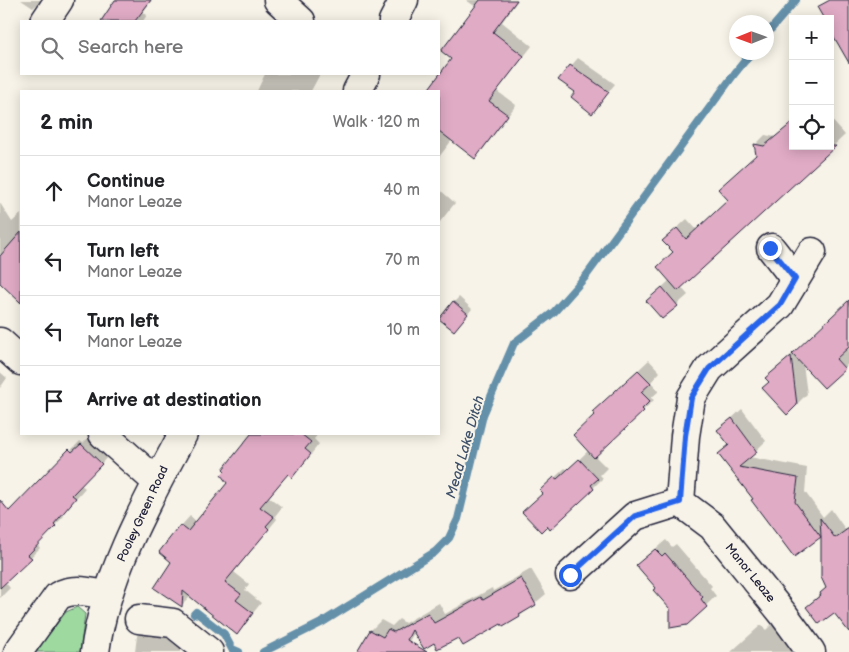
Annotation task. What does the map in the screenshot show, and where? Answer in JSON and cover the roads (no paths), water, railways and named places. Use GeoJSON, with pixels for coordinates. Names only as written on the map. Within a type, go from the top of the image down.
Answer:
{"type":"FeatureCollection","features":[{"type":"Feature","properties":{"kind":"street"},"geometry":{"type":"LineString","coordinates":[[46,20],[59,0]]}},
{"type":"Feature","properties":{"kind":"street"},"geometry":{"type":"LineString","coordinates":[[278,0],[300,20]]}},
{"type":"Feature","properties":{"kind":"street"},"geometry":{"type":"LineString","coordinates":[[394,20],[404,0]]}},
{"type":"Feature","properties":{"kind":"street"},"geometry":{"type":"LineString","coordinates":[[358,90],[365,75]]}},
{"type":"Feature","properties":{"kind":"street"},"geometry":{"type":"LineString","coordinates":[[770,248],[795,279]]}},
{"type":"Feature","properties":{"kind":"street"},"geometry":{"type":"LineString","coordinates":[[570,575],[635,516],[680,502],[685,436],[691,398],[709,369],[780,305],[812,252]]}},
{"type":"Feature","properties":{"kind":"street"},"geometry":{"type":"LineString","coordinates":[[0,342],[20,360]]}},
{"type":"Feature","properties":{"kind":"street"},"geometry":{"type":"LineString","coordinates":[[104,435],[157,482]]}},
{"type":"Feature","properties":{"kind":"street","name":"Pooley Green Road"},"geometry":{"type":"LineString","coordinates":[[95,652],[106,595],[143,509],[182,435]]}},
{"type":"Feature","properties":{"kind":"street","name":"Manor Leaze"},"geometry":{"type":"LineString","coordinates":[[680,502],[712,526],[784,615],[811,652]]}},
{"type":"Feature","properties":{"kind":"street"},"geometry":{"type":"LineString","coordinates":[[18,652],[58,596],[75,590],[106,595]]}},
{"type":"Feature","properties":{"kind":"street"},"geometry":{"type":"LineString","coordinates":[[139,619],[173,623],[209,652]]}},
{"type":"Feature","properties":{"kind":"waterway","name":"Mead Lake Ditch"},"geometry":{"type":"LineString","coordinates":[[774,26],[796,0]]}},
{"type":"Feature","properties":{"kind":"waterway","name":"Mead Lake Ditch"},"geometry":{"type":"LineString","coordinates":[[263,652],[321,623],[435,552],[449,538],[458,519],[483,415],[514,343],[554,312],[586,276],[746,60]]}},
{"type":"Feature","properties":{"kind":"waterway","name":"Mead Lake Ditch"},"geometry":{"type":"LineString","coordinates":[[194,614],[196,612],[224,634],[232,649],[239,652]]}}]}
